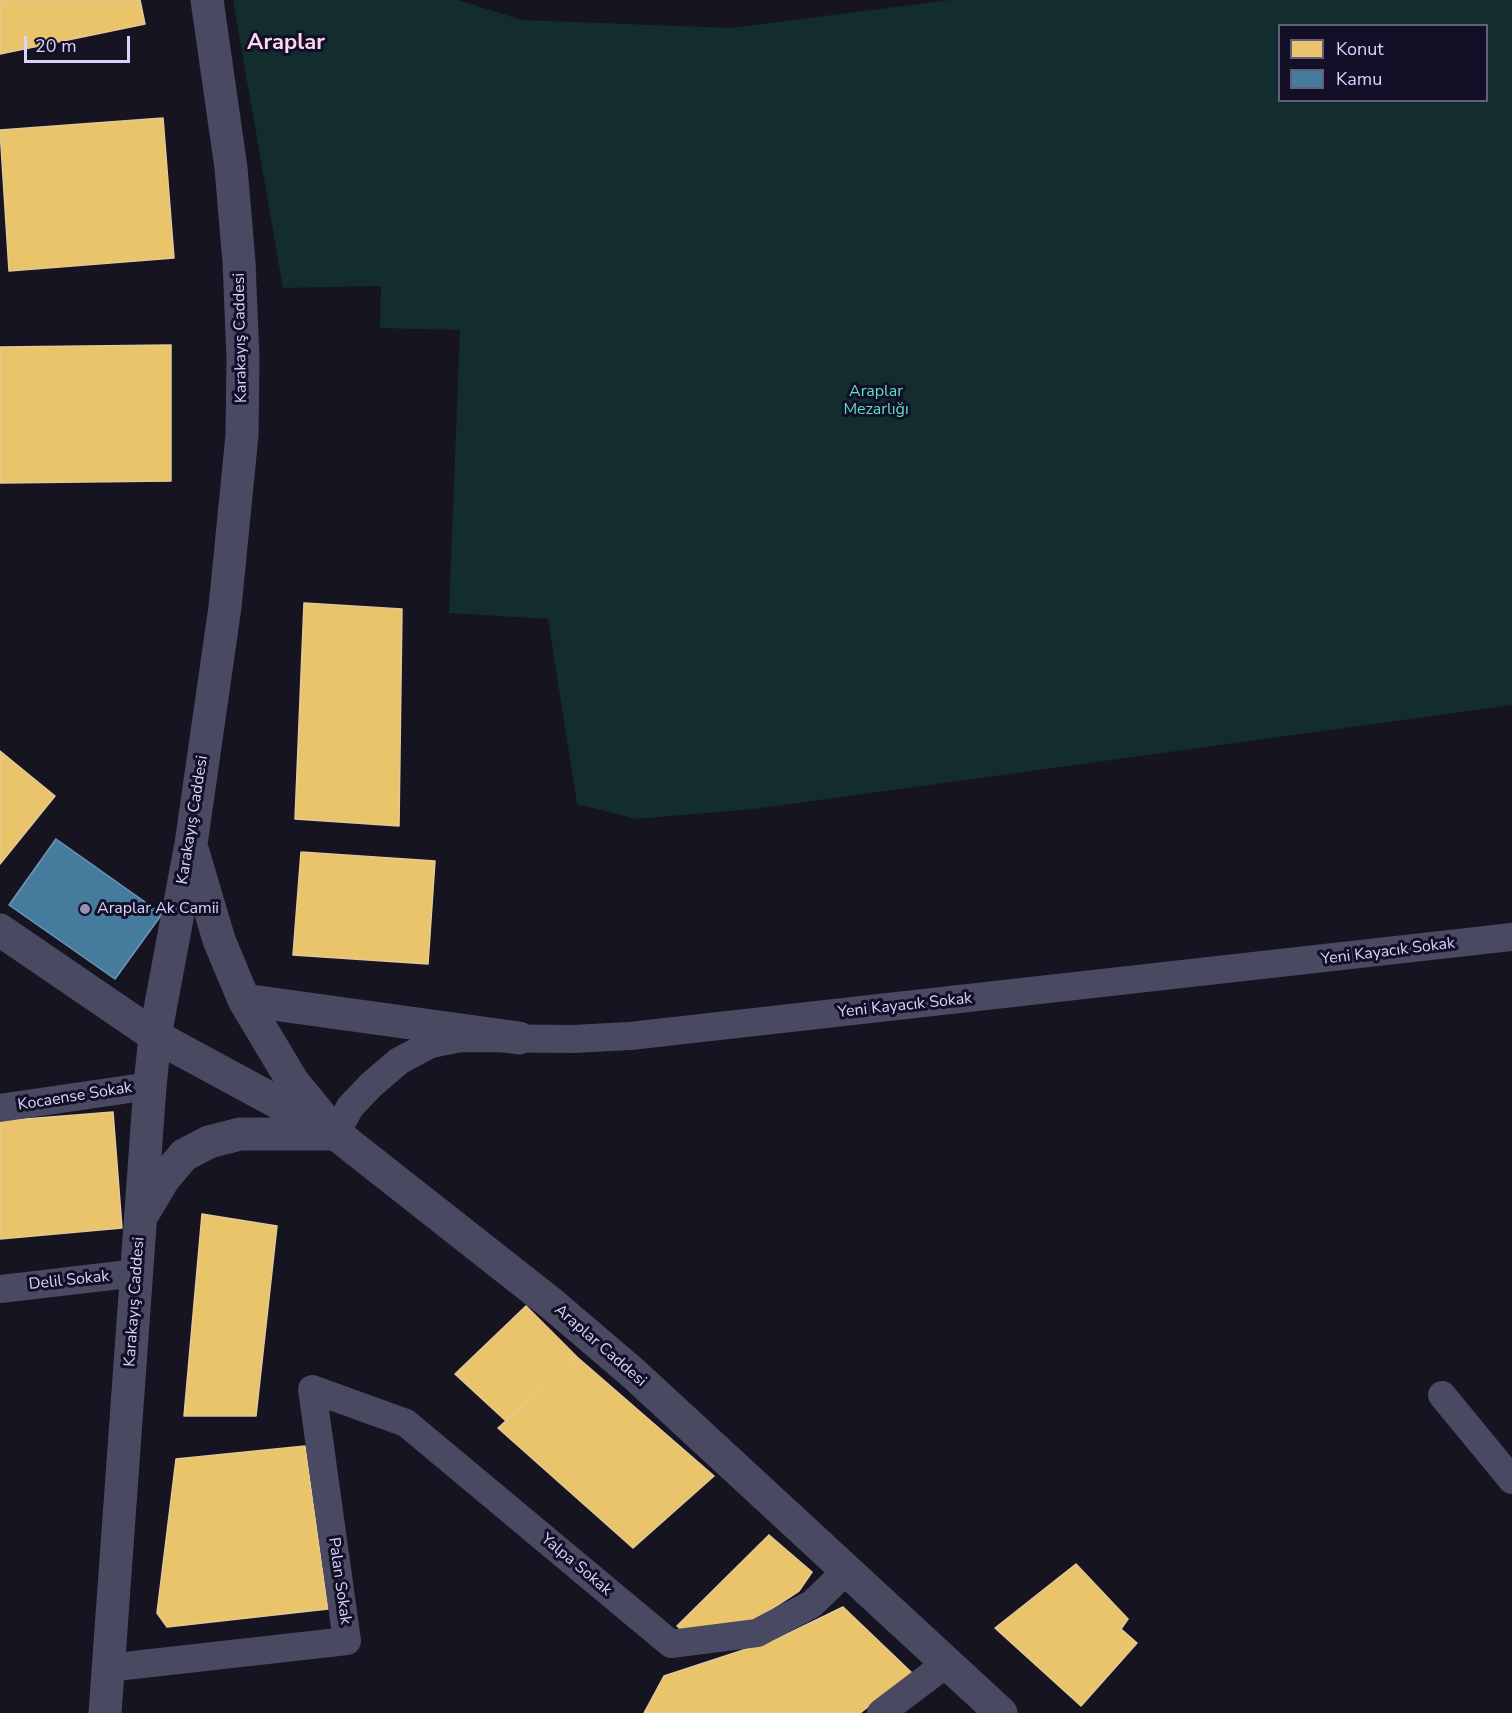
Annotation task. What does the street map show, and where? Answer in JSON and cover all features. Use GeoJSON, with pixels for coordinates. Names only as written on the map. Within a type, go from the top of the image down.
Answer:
{"type":"FeatureCollection","features":[{"type":"Feature","properties":{"kind":"street","name":"Karakayış Caddesi"},"geometry":{"type":"LineString","coordinates":[[105,1713],[155,1036],[191,844],[225,607],[242,435],[243,358],[239,262],[231,168],[207,0]]}},
{"type":"Feature","properties":{"kind":"street"},"geometry":{"type":"LineString","coordinates":[[191,844],[219,940],[244,999],[293,1082],[336,1134]]}},
{"type":"Feature","properties":{"kind":"street","name":"Araplar Caddesi"},"geometry":{"type":"LineString","coordinates":[[0,930],[155,1036],[336,1134],[543,1297],[616,1359],[1001,1713]]}},
{"type":"Feature","properties":{"kind":"street","name":"Yeni Kayacık Sokak"},"geometry":{"type":"LineString","coordinates":[[336,1134],[350,1107],[371,1084],[399,1061],[431,1044],[461,1038],[573,1039],[630,1036],[1512,937]]}},
{"type":"Feature","properties":{"kind":"street"},"geometry":{"type":"LineString","coordinates":[[244,999],[519,1038]]}},
{"type":"Feature","properties":{"kind":"street","name":"Kocaense Sokak"},"geometry":{"type":"LineString","coordinates":[[0,1108],[150,1086]]}},
{"type":"Feature","properties":{"kind":"street"},"geometry":{"type":"LineString","coordinates":[[142,1215],[163,1180],[184,1155],[209,1142],[240,1134],[336,1134]]}},
{"type":"Feature","properties":{"kind":"street","name":"Delil Sokak"},"geometry":{"type":"LineString","coordinates":[[0,1289],[137,1274]]}},
{"type":"Feature","properties":{"kind":"street","name":"Yalpa Sokak"},"geometry":{"type":"LineString","coordinates":[[312,1389],[406,1423],[671,1644],[757,1633],[812,1604],[847,1570]]}},
{"type":"Feature","properties":{"kind":"street","name":"Palan Sokak"},"geometry":{"type":"LineString","coordinates":[[107,1668],[347,1641],[312,1389]]}},
{"type":"Feature","properties":{"kind":"street"},"geometry":{"type":"LineString","coordinates":[[1442,1395],[1512,1480]]}},
{"type":"Feature","properties":{"kind":"street"},"geometry":{"type":"LineString","coordinates":[[881,1713],[946,1663]]}},
{"type":"Feature","properties":{"kind":"green space","name":"Araplar Mezarlığı"},"geometry":{"type":"Polygon","coordinates":[[[233,0],[458,0],[522,20],[731,28],[950,0],[1512,0],[1512,705],[754,809],[636,819],[577,804],[548,619],[449,613],[460,330],[380,328],[381,286],[283,288],[233,0]]]}},
{"type":"Feature","properties":{"kind":"building: Konut"},"geometry":{"type":"Polygon","coordinates":[[[0,0],[140,0],[145,24],[0,54],[0,0]]]}},
{"type":"Feature","properties":{"kind":"building: Konut"},"geometry":{"type":"Polygon","coordinates":[[[163,118],[174,258],[9,271],[0,130],[163,118]]]}},
{"type":"Feature","properties":{"kind":"building: Konut"},"geometry":{"type":"Polygon","coordinates":[[[171,345],[171,481],[0,483],[0,347],[171,345]]]}},
{"type":"Feature","properties":{"kind":"building: Konut"},"geometry":{"type":"Polygon","coordinates":[[[304,603],[402,609],[399,826],[295,819],[304,603]]]}},
{"type":"Feature","properties":{"kind":"building: Konut"},"geometry":{"type":"Polygon","coordinates":[[[0,751],[55,796],[0,864],[0,751]]]}},
{"type":"Feature","properties":{"kind":"building: Konut"},"geometry":{"type":"Polygon","coordinates":[[[301,852],[435,861],[428,964],[293,955],[301,852]]]}},
{"type":"Feature","properties":{"kind":"building: Konut"},"geometry":{"type":"Polygon","coordinates":[[[113,1112],[122,1228],[0,1239],[0,1121],[113,1112]]]}},
{"type":"Feature","properties":{"kind":"building: Konut"},"geometry":{"type":"Polygon","coordinates":[[[202,1214],[277,1226],[256,1416],[184,1416],[202,1214]]]}},
{"type":"Feature","properties":{"kind":"building: Konut"},"geometry":{"type":"Polygon","coordinates":[[[526,1306],[577,1357],[506,1421],[455,1374],[526,1306]]]}},
{"type":"Feature","properties":{"kind":"building: Konut"},"geometry":{"type":"Polygon","coordinates":[[[577,1357],[714,1476],[633,1548],[498,1428],[577,1357]]]}},
{"type":"Feature","properties":{"kind":"building: Konut"},"geometry":{"type":"Polygon","coordinates":[[[305,1446],[328,1609],[167,1627],[157,1613],[176,1459],[305,1446]]]}},
{"type":"Feature","properties":{"kind":"building: Konut"},"geometry":{"type":"Polygon","coordinates":[[[769,1535],[812,1572],[799,1591],[753,1621],[684,1632],[677,1626],[769,1535]]]}},
{"type":"Feature","properties":{"kind":"building: Konut"},"geometry":{"type":"Polygon","coordinates":[[[1076,1564],[1128,1619],[1121,1629],[1137,1643],[1081,1706],[995,1628],[1076,1564]]]}},
{"type":"Feature","properties":{"kind":"building: Konut"},"geometry":{"type":"Polygon","coordinates":[[[843,1607],[912,1673],[860,1713],[644,1713],[664,1676],[777,1639],[843,1607]]]}},
{"type":"Feature","properties":{"kind":"building: Kamu","name":"Araplar Ak Camii"},"geometry":{"type":"Polygon","coordinates":[[[56,839],[162,914],[115,979],[9,905],[56,839]]]}},
{"type":"Feature","properties":{"kind":"place","name":"Araplar Ak Camii"},"geometry":{"type":"Point","coordinates":[85,909]}},
{"type":"Feature","properties":{"kind":"district","name":"Araplar"},"geometry":{"type":"Point","coordinates":[286,44]}}]}
